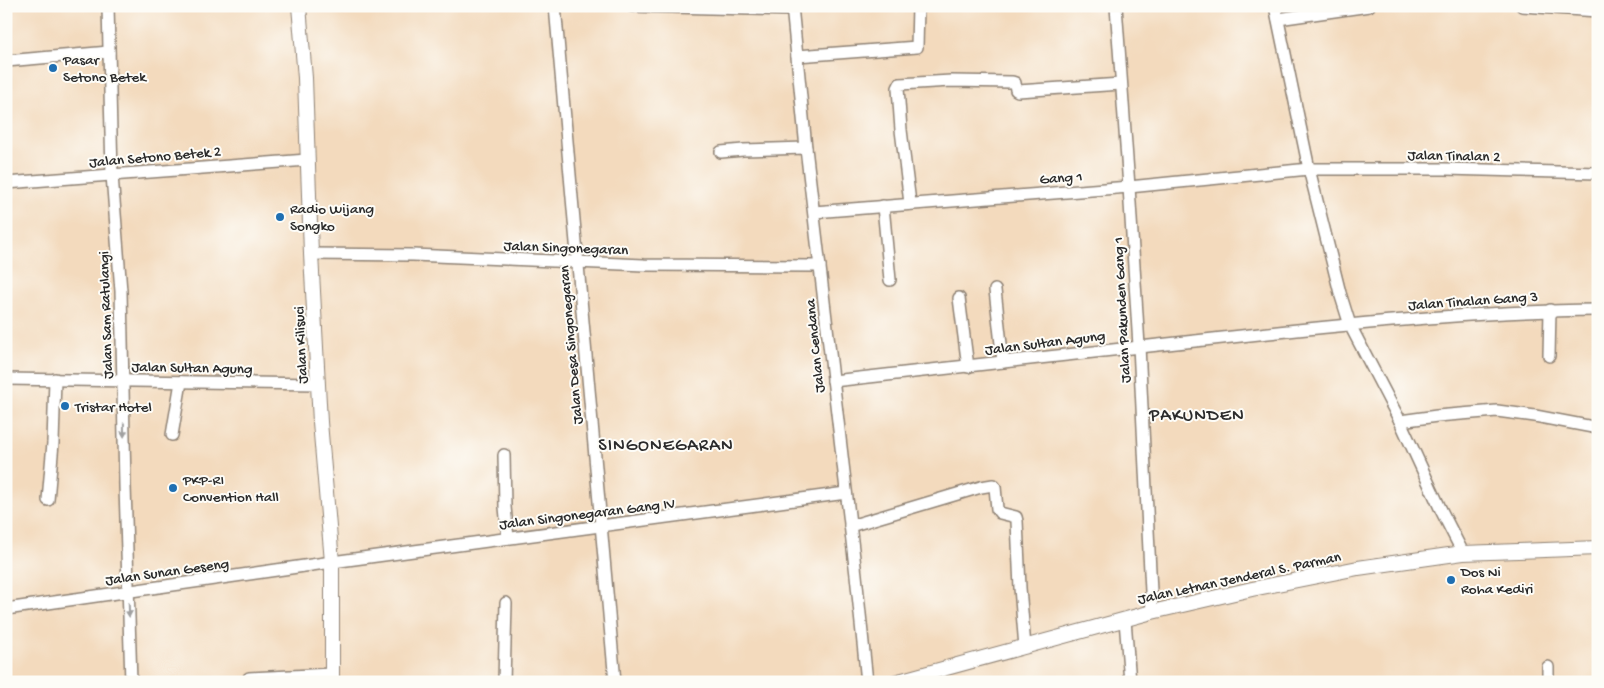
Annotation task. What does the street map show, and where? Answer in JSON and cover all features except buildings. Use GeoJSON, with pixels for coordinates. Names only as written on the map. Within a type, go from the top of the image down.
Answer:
{"type":"FeatureCollection","features":[{"type":"Feature","properties":{"kind":"main road","name":"Jalan Kilisuci"},"geometry":{"type":"LineString","coordinates":[[300,6],[305,78],[311,254],[320,422],[332,562],[332,678]]}},
{"type":"Feature","properties":{"kind":"main road","name":"Jalan Letnan Jenderal S. Parman"},"geometry":{"type":"LineString","coordinates":[[895,682],[1152,612],[1252,589],[1358,568],[1463,553],[1598,548]]}},
{"type":"Feature","properties":{"kind":"street","name":"Jalan Sam Ratulangi"},"geometry":{"type":"LineString","coordinates":[[108,6],[112,175],[121,291],[132,682]]}},
{"type":"Feature","properties":{"kind":"street","name":"Jalan Desa Singonegaran"},"geometry":{"type":"LineString","coordinates":[[556,6],[615,682]]}},
{"type":"Feature","properties":{"kind":"street"},"geometry":{"type":"LineString","coordinates":[[631,6],[792,8]]}},
{"type":"Feature","properties":{"kind":"street"},"geometry":{"type":"LineString","coordinates":[[797,56],[917,47],[918,6]]}},
{"type":"Feature","properties":{"kind":"street","name":"Jalan Pakunden Gang 1"},"geometry":{"type":"LineString","coordinates":[[1116,6],[1139,346],[1152,612]]}},
{"type":"Feature","properties":{"kind":"street"},"geometry":{"type":"LineString","coordinates":[[1275,6],[1309,169],[1340,294],[1350,325],[1400,421],[1463,553]]}},
{"type":"Feature","properties":{"kind":"street"},"geometry":{"type":"LineString","coordinates":[[1278,19],[1369,6]]}},
{"type":"Feature","properties":{"kind":"street"},"geometry":{"type":"LineString","coordinates":[[1522,6],[1590,9]]}},
{"type":"Feature","properties":{"kind":"street","name":"Jalan Cendana"},"geometry":{"type":"LineString","coordinates":[[792,8],[806,148],[867,682]]}},
{"type":"Feature","properties":{"kind":"street"},"geometry":{"type":"LineString","coordinates":[[6,61],[109,52]]}},
{"type":"Feature","properties":{"kind":"street"},"geometry":{"type":"LineString","coordinates":[[910,203],[901,130],[898,88],[900,84],[951,81],[1014,82],[1016,90],[1019,91],[1121,84]]}},
{"type":"Feature","properties":{"kind":"street"},"geometry":{"type":"LineString","coordinates":[[721,152],[806,148]]}},
{"type":"Feature","properties":{"kind":"street","name":"Jalan Setono Betek 2"},"geometry":{"type":"LineString","coordinates":[[6,183],[307,160]]}},
{"type":"Feature","properties":{"kind":"street","name":"Jalan Tinalan 2"},"geometry":{"type":"LineString","coordinates":[[1309,169],[1445,169],[1598,173]]}},
{"type":"Feature","properties":{"kind":"street","name":"Gang 1"},"geometry":{"type":"LineString","coordinates":[[814,212],[910,203],[1129,188],[1309,169]]}},
{"type":"Feature","properties":{"kind":"street"},"geometry":{"type":"LineString","coordinates":[[883,206],[890,280]]}},
{"type":"Feature","properties":{"kind":"street","name":"Jalan Singonegaran"},"geometry":{"type":"LineString","coordinates":[[311,254],[413,255],[654,265],[820,266]]}},
{"type":"Feature","properties":{"kind":"street"},"geometry":{"type":"LineString","coordinates":[[995,290],[1003,362]]}},
{"type":"Feature","properties":{"kind":"street"},"geometry":{"type":"LineString","coordinates":[[959,298],[968,367]]}},
{"type":"Feature","properties":{"kind":"street"},"geometry":{"type":"LineString","coordinates":[[1549,356],[1550,310]]}},
{"type":"Feature","properties":{"kind":"street","name":"Jalan Tinalan Gang 3"},"geometry":{"type":"LineString","coordinates":[[1350,325],[1502,312],[1598,310]]}},
{"type":"Feature","properties":{"kind":"street","name":"Jalan Sultan Agung"},"geometry":{"type":"LineString","coordinates":[[833,382],[1139,346],[1350,325]]}},
{"type":"Feature","properties":{"kind":"street","name":"Jalan Sultan Agung"},"geometry":{"type":"LineString","coordinates":[[6,379],[318,384]]}},
{"type":"Feature","properties":{"kind":"street"},"geometry":{"type":"LineString","coordinates":[[48,500],[55,380]]}},
{"type":"Feature","properties":{"kind":"street"},"geometry":{"type":"LineString","coordinates":[[172,435],[181,382]]}},
{"type":"Feature","properties":{"kind":"street"},"geometry":{"type":"LineString","coordinates":[[1400,421],[1497,411],[1598,428]]}},
{"type":"Feature","properties":{"kind":"street"},"geometry":{"type":"LineString","coordinates":[[504,455],[505,507],[508,538]]}},
{"type":"Feature","properties":{"kind":"street"},"geometry":{"type":"LineString","coordinates":[[850,526],[981,487],[995,486],[1000,513],[1016,517],[1017,521],[1025,647]]}},
{"type":"Feature","properties":{"kind":"street","name":"Jalan Singonegaran Gang IV"},"geometry":{"type":"LineString","coordinates":[[332,562],[846,493]]}},
{"type":"Feature","properties":{"kind":"street","name":"Jalan Sunan Geseng"},"geometry":{"type":"LineString","coordinates":[[6,610],[332,562]]}},
{"type":"Feature","properties":{"kind":"street"},"geometry":{"type":"LineString","coordinates":[[504,682],[506,603]]}},
{"type":"Feature","properties":{"kind":"street"},"geometry":{"type":"LineString","coordinates":[[1125,620],[1130,682]]}},
{"type":"Feature","properties":{"kind":"street"},"geometry":{"type":"LineString","coordinates":[[1548,667],[1548,682]]}},
{"type":"Feature","properties":{"kind":"street"},"geometry":{"type":"LineString","coordinates":[[249,678],[332,678]]}},
{"type":"Feature","properties":{"kind":"place","name":"Pasar Setono Betek"},"geometry":{"type":"Point","coordinates":[53,68]}},
{"type":"Feature","properties":{"kind":"place","name":"Radio Wijang Songko"},"geometry":{"type":"Point","coordinates":[280,217]}},
{"type":"Feature","properties":{"kind":"place","name":"Tristar Hotel"},"geometry":{"type":"Point","coordinates":[65,406]}},
{"type":"Feature","properties":{"kind":"place","name":"PKP-RI Convention Hall"},"geometry":{"type":"Point","coordinates":[173,488]}},
{"type":"Feature","properties":{"kind":"place","name":"Dos Ni Roha Kediri"},"geometry":{"type":"Point","coordinates":[1451,580]}},
{"type":"Feature","properties":{"kind":"district","name":"PAKUNDEN"},"geometry":{"type":"Point","coordinates":[1197,414]}},
{"type":"Feature","properties":{"kind":"district","name":"SINGONEGARAN"},"geometry":{"type":"Point","coordinates":[666,444]}}]}
